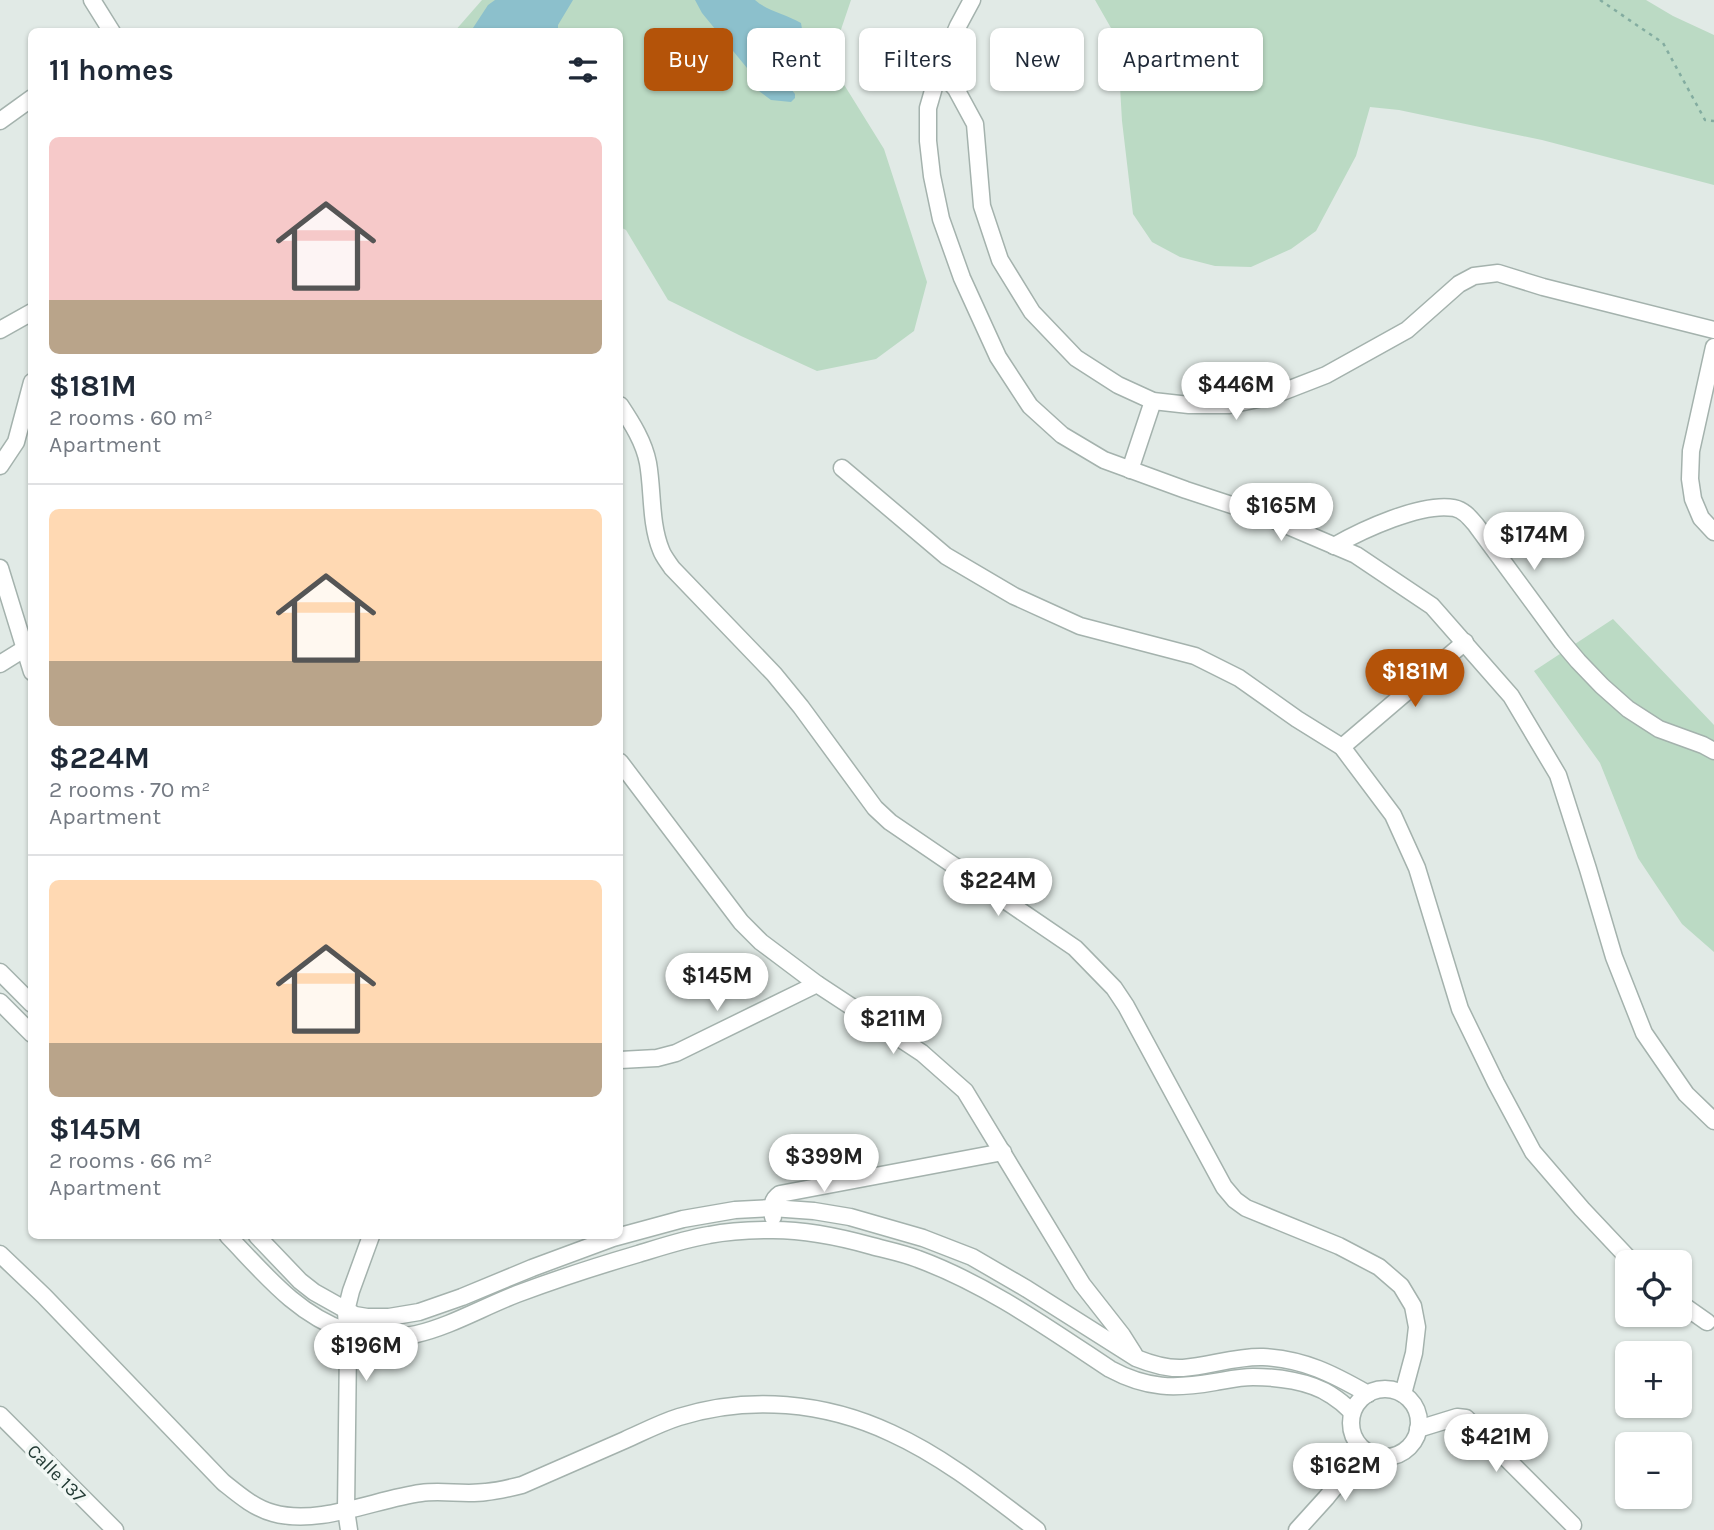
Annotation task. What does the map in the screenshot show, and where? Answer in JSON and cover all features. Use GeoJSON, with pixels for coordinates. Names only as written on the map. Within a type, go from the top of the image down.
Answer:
{"type":"FeatureCollection","features":[{"type":"Feature","properties":{"kind":"street"},"geometry":{"type":"LineString","coordinates":[[92,0],[110,28]]}},
{"type":"Feature","properties":{"kind":"street"},"geometry":{"type":"LineString","coordinates":[[957,28],[972,0]]}},
{"type":"Feature","properties":{"kind":"street"},"geometry":{"type":"LineString","coordinates":[[933,91],[928,108],[928,141],[932,176],[945,230],[962,278],[998,357],[1030,406],[1062,435],[1104,460],[1262,515],[1356,555],[1432,606],[1511,696],[1558,775],[1614,957],[1644,1033],[1686,1094],[1714,1121]]}},
{"type":"Feature","properties":{"kind":"street"},"geometry":{"type":"LineString","coordinates":[[957,91],[975,124],[982,206],[1000,260],[1032,312],[1076,358],[1118,385],[1153,401],[1189,405],[1229,405],[1272,396],[1316,379],[1406,330],[1459,284],[1474,276],[1498,273],[1714,330]]}},
{"type":"Feature","properties":{"kind":"street"},"geometry":{"type":"LineString","coordinates":[[0,121],[28,101]]}},
{"type":"Feature","properties":{"kind":"street"},"geometry":{"type":"LineString","coordinates":[[0,330],[28,314]]}},
{"type":"Feature","properties":{"kind":"street"},"geometry":{"type":"LineString","coordinates":[[1714,347],[1692,452],[1690,479],[1693,499],[1701,518],[1714,532]]}},
{"type":"Feature","properties":{"kind":"street"},"geometry":{"type":"LineString","coordinates":[[0,467],[16,442],[28,397]]}},
{"type":"Feature","properties":{"kind":"street"},"geometry":{"type":"LineString","coordinates":[[1130,470],[1153,401]]}},
{"type":"Feature","properties":{"kind":"street"},"geometry":{"type":"LineString","coordinates":[[623,410],[644,449],[655,528],[661,550],[671,568],[774,674],[875,808],[890,822],[950,864],[1075,947],[1114,988],[1224,1187],[1235,1200],[1247,1208],[1339,1245],[1379,1267],[1401,1286],[1413,1306],[1417,1327],[1414,1353],[1403,1394]]}},
{"type":"Feature","properties":{"kind":"street"},"geometry":{"type":"LineString","coordinates":[[842,468],[946,556],[1014,596],[1080,626],[1195,656],[1239,678],[1342,747],[1393,815],[1417,868],[1460,1009],[1534,1152],[1621,1250]]}},
{"type":"Feature","properties":{"kind":"street"},"geometry":{"type":"LineString","coordinates":[[1334,546],[1366,528],[1403,516],[1441,507],[1457,508],[1476,525],[1562,642],[1602,686],[1628,709],[1659,729],[1714,751]]}},
{"type":"Feature","properties":{"kind":"street"},"geometry":{"type":"LineString","coordinates":[[0,568],[28,660]]}},
{"type":"Feature","properties":{"kind":"street"},"geometry":{"type":"LineString","coordinates":[[1342,747],[1465,642]]}},
{"type":"Feature","properties":{"kind":"street"},"geometry":{"type":"LineString","coordinates":[[0,664],[24,649]]}},
{"type":"Feature","properties":{"kind":"street"},"geometry":{"type":"LineString","coordinates":[[623,766],[741,922],[761,942],[817,984],[922,1053],[965,1091],[1082,1284],[1122,1335],[1136,1358],[1141,1368],[1142,1383]]}},
{"type":"Feature","properties":{"kind":"street"},"geometry":{"type":"LineString","coordinates":[[0,972],[28,1000]]}},
{"type":"Feature","properties":{"kind":"street"},"geometry":{"type":"LineString","coordinates":[[623,1060],[657,1058],[676,1053],[817,984]]}},
{"type":"Feature","properties":{"kind":"street"},"geometry":{"type":"LineString","coordinates":[[0,1002],[28,1030]]}},
{"type":"Feature","properties":{"kind":"street"},"geometry":{"type":"LineString","coordinates":[[774,1230],[772,1208],[774,1198],[780,1194],[1003,1152]]}},
{"type":"Feature","properties":{"kind":"street"},"geometry":{"type":"LineString","coordinates":[[623,1235],[712,1213],[735,1210],[772,1208],[850,1217],[923,1238],[972,1257],[1136,1358],[1152,1364],[1182,1368],[1261,1357],[1284,1359],[1309,1364],[1368,1394]]}},
{"type":"Feature","properties":{"kind":"street"},"geometry":{"type":"LineString","coordinates":[[231,1239],[277,1287],[310,1314],[348,1332],[396,1337],[436,1330],[517,1294],[607,1263],[711,1234],[774,1230],[844,1238],[956,1274],[1020,1309],[1126,1378],[1163,1387],[1185,1387],[1253,1377],[1282,1380],[1320,1389],[1332,1395],[1352,1412]]}},
{"type":"Feature","properties":{"kind":"street"},"geometry":{"type":"LineString","coordinates":[[260,1239],[314,1292],[355,1315],[389,1317],[419,1312],[462,1297],[610,1239]]}},
{"type":"Feature","properties":{"kind":"street"},"geometry":{"type":"LineString","coordinates":[[349,1530],[346,1510],[346,1311],[370,1239]]}},
{"type":"Feature","properties":{"kind":"street"},"geometry":{"type":"LineString","coordinates":[[0,1254],[223,1482],[244,1499],[273,1513],[303,1517],[421,1493],[484,1493],[506,1489],[522,1485],[678,1417],[719,1407],[754,1403],[799,1406],[849,1417],[891,1433],[924,1450],[1037,1530]]}},
{"type":"Feature","properties":{"kind":"street"},"geometry":{"type":"LineString","coordinates":[[1692,1311],[1707,1322]]}},
{"type":"Feature","properties":{"kind":"street"},"geometry":{"type":"LineString","coordinates":[[1385,1389],[1403,1394],[1416,1409],[1419,1419],[1414,1440],[1407,1449],[1397,1455],[1374,1456],[1364,1451],[1352,1433],[1350,1423],[1352,1412],[1361,1398],[1376,1390],[1385,1389]]}},
{"type":"Feature","properties":{"kind":"street","name":"Calle 137"},"geometry":{"type":"LineString","coordinates":[[0,1415],[115,1530]]}},
{"type":"Feature","properties":{"kind":"street"},"geometry":{"type":"LineString","coordinates":[[1418,1429],[1457,1417],[1466,1418],[1573,1525]]}},
{"type":"Feature","properties":{"kind":"street"},"geometry":{"type":"LineString","coordinates":[[1297,1530],[1364,1451]]}},
{"type":"Feature","properties":{"kind":"path"},"geometry":{"type":"LineString","coordinates":[[1600,0],[1663,43],[1705,120],[1714,121]]}},
{"type":"Feature","properties":{"kind":"green space"},"geometry":{"type":"Polygon","coordinates":[[[482,0],[851,0],[842,28],[747,28],[747,91],[845,91],[845,86],[884,149],[927,282],[914,331],[876,359],[817,371],[668,300],[623,228],[623,28],[458,28],[482,0]]]}},
{"type":"Feature","properties":{"kind":"green space"},"geometry":{"type":"Polygon","coordinates":[[[1095,0],[1646,0],[1714,35],[1714,185],[1542,140],[1399,110],[1370,107],[1356,156],[1316,231],[1291,249],[1251,267],[1215,266],[1180,257],[1152,242],[1133,214],[1120,91],[1263,91],[1263,28],[1111,28],[1095,0]]]}},
{"type":"Feature","properties":{"kind":"green space"},"geometry":{"type":"Polygon","coordinates":[[[1613,619],[1714,725],[1714,952],[1682,924],[1638,858],[1600,763],[1534,671],[1613,619]]]}},
{"type":"Feature","properties":{"kind":"water"},"geometry":{"type":"Polygon","coordinates":[[[495,0],[573,0],[558,28],[473,28],[488,5],[495,0]]]}},
{"type":"Feature","properties":{"kind":"water"},"geometry":{"type":"Polygon","coordinates":[[[695,0],[755,0],[801,23],[802,28],[747,28],[747,68],[733,51],[733,28],[714,28],[695,0]]]}},
{"type":"Feature","properties":{"kind":"water"},"geometry":{"type":"Polygon","coordinates":[[[759,91],[793,91],[795,94],[791,102],[771,100],[759,91]]]}}]}
